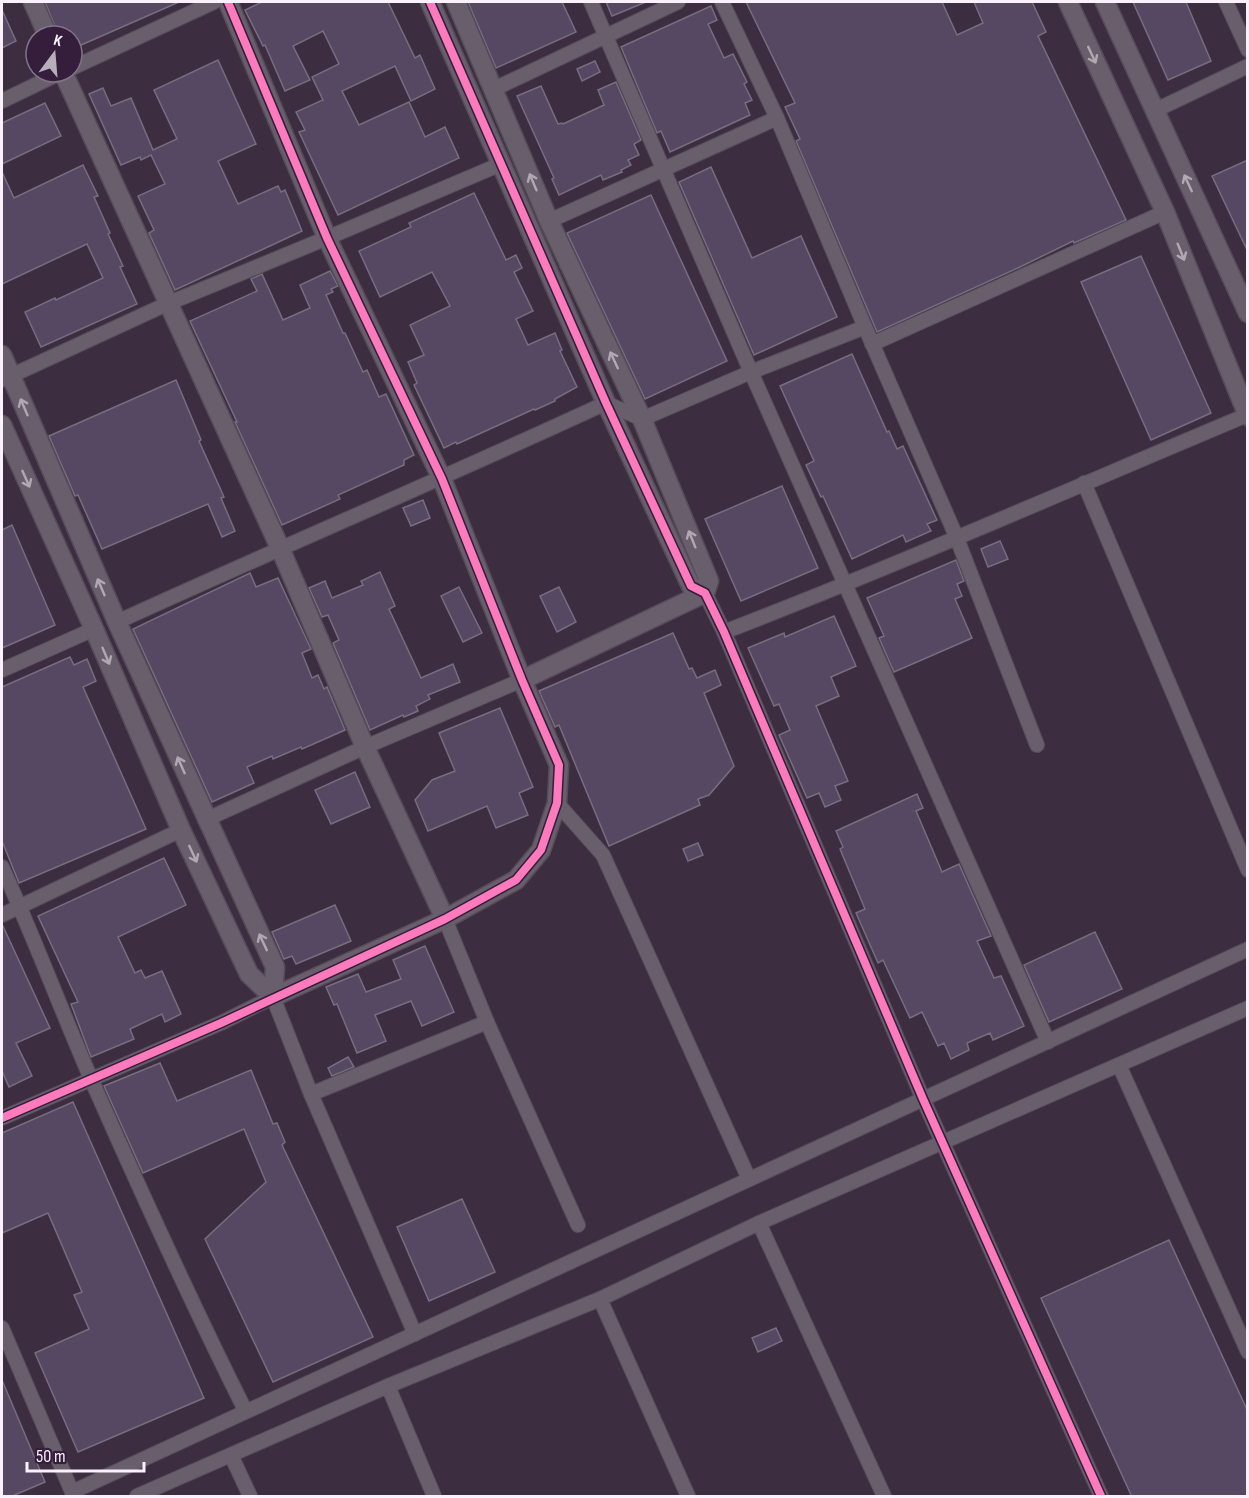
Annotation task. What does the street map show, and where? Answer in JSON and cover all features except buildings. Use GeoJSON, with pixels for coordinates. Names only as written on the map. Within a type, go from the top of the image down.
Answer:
{"type":"FeatureCollection","features":[{"type":"Feature","properties":{"kind":"street"},"geometry":{"type":"LineString","coordinates":[[33,2],[43,24]]}},
{"type":"Feature","properties":{"kind":"street"},"geometry":{"type":"LineString","coordinates":[[84,62],[214,2]]}},
{"type":"Feature","properties":{"kind":"street"},"geometry":{"type":"LineString","coordinates":[[2,1118],[221,1023],[445,919],[516,880],[541,850],[557,803],[559,765],[441,479],[327,238],[228,2]]}},
{"type":"Feature","properties":{"kind":"street"},"geometry":{"type":"LineString","coordinates":[[430,2],[606,403],[691,586],[705,593],[724,632],[923,1099],[1101,1497]]}},
{"type":"Feature","properties":{"kind":"street"},"geometry":{"type":"LineString","coordinates":[[205,820],[365,747],[522,680],[705,593],[709,581],[642,419],[549,221],[456,2]]}},
{"type":"Feature","properties":{"kind":"street"},"geometry":{"type":"LineString","coordinates":[[591,2],[665,168],[751,372],[1048,1041]]}},
{"type":"Feature","properties":{"kind":"street"},"geometry":{"type":"LineString","coordinates":[[494,89],[678,2]]}},
{"type":"Feature","properties":{"kind":"street"},"geometry":{"type":"LineString","coordinates":[[722,2],[777,118],[956,537],[1037,745]]}},
{"type":"Feature","properties":{"kind":"street"},"geometry":{"type":"LineString","coordinates":[[724,632],[846,585],[1247,416],[1165,212],[1068,2]]}},
{"type":"Feature","properties":{"kind":"street"},"geometry":{"type":"LineString","coordinates":[[1105,2],[1248,313]]}},
{"type":"Feature","properties":{"kind":"street"},"geometry":{"type":"LineString","coordinates":[[1226,2],[1248,50]]}},
{"type":"Feature","properties":{"kind":"street"},"geometry":{"type":"LineString","coordinates":[[1154,111],[1248,66]]}},
{"type":"Feature","properties":{"kind":"street"},"geometry":{"type":"LineString","coordinates":[[2,101],[38,84]]}},
{"type":"Feature","properties":{"kind":"street"},"geometry":{"type":"LineString","coordinates":[[69,84],[280,548],[365,747],[445,919],[487,1022],[578,1225]]}},
{"type":"Feature","properties":{"kind":"street"},"geometry":{"type":"LineString","coordinates":[[549,221],[777,118]]}},
{"type":"Feature","properties":{"kind":"street"},"geometry":{"type":"LineString","coordinates":[[6,378],[169,303],[501,164]]}},
{"type":"Feature","properties":{"kind":"street"},"geometry":{"type":"LineString","coordinates":[[872,344],[1165,212]]}},
{"type":"Feature","properties":{"kind":"street"},"geometry":{"type":"LineString","coordinates":[[117,622],[280,548],[441,479],[606,403],[642,419],[751,372],[865,327]]}},
{"type":"Feature","properties":{"kind":"street"},"geometry":{"type":"LineString","coordinates":[[2,355],[6,378],[205,820],[275,967],[273,998]]}},
{"type":"Feature","properties":{"kind":"street"},"geometry":{"type":"LineString","coordinates":[[2,425],[181,830],[249,974],[273,998],[311,1095],[415,1334]]}},
{"type":"Feature","properties":{"kind":"street"},"geometry":{"type":"LineString","coordinates":[[1084,483],[1248,870]]}},
{"type":"Feature","properties":{"kind":"street"},"geometry":{"type":"LineString","coordinates":[[2,670],[94,629]]}},
{"type":"Feature","properties":{"kind":"street"},"geometry":{"type":"LineString","coordinates":[[557,803],[603,855],[749,1179]]}},
{"type":"Feature","properties":{"kind":"street"},"geometry":{"type":"LineString","coordinates":[[2,915],[181,830]]}},
{"type":"Feature","properties":{"kind":"street"},"geometry":{"type":"LineString","coordinates":[[2,867],[92,1080],[203,1327],[245,1410]]}},
{"type":"Feature","properties":{"kind":"street"},"geometry":{"type":"LineString","coordinates":[[2,1328],[74,1494],[245,1410],[415,1334],[1248,949]]}},
{"type":"Feature","properties":{"kind":"street"},"geometry":{"type":"LineString","coordinates":[[137,1497],[388,1386],[600,1299],[759,1223],[1248,1008]]}},
{"type":"Feature","properties":{"kind":"street"},"geometry":{"type":"LineString","coordinates":[[311,1095],[487,1022]]}},
{"type":"Feature","properties":{"kind":"street"},"geometry":{"type":"LineString","coordinates":[[1119,1065],[1248,1352]]}},
{"type":"Feature","properties":{"kind":"street"},"geometry":{"type":"LineString","coordinates":[[759,1223],[884,1497]]}},
{"type":"Feature","properties":{"kind":"street"},"geometry":{"type":"LineString","coordinates":[[600,1299],[688,1497]]}},
{"type":"Feature","properties":{"kind":"street"},"geometry":{"type":"LineString","coordinates":[[388,1386],[434,1497]]}},
{"type":"Feature","properties":{"kind":"street"},"geometry":{"type":"LineString","coordinates":[[231,1455],[250,1497]]}},
{"type":"Feature","properties":{"kind":"cycle path"},"geometry":{"type":"LineString","coordinates":[[2,1118],[221,1023],[445,919],[516,880],[541,850],[557,803],[559,765],[522,680],[442,479],[327,238],[228,2]]}},
{"type":"Feature","properties":{"kind":"cycle path"},"geometry":{"type":"LineString","coordinates":[[430,2],[606,403],[691,586],[705,593],[724,632],[923,1099],[1101,1496]]}}]}
